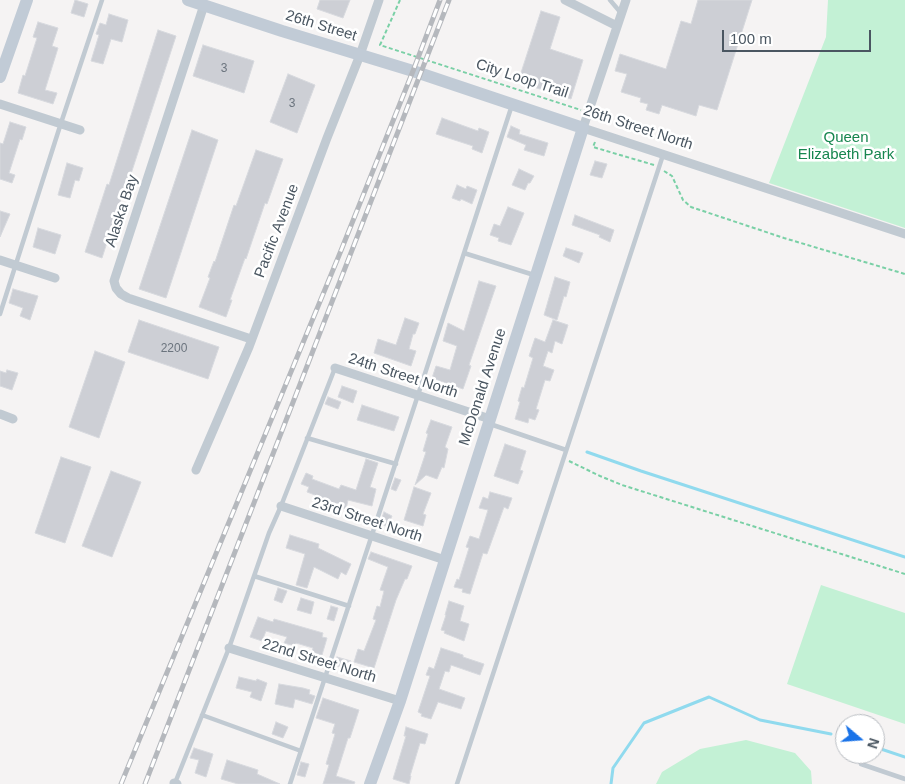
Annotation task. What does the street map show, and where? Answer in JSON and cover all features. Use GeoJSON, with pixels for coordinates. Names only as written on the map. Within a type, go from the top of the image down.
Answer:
{"type":"FeatureCollection","features":[{"type":"Feature","properties":{"kind":"street"},"geometry":{"type":"LineString","coordinates":[[0,77],[27,0]]}},
{"type":"Feature","properties":{"kind":"street","name":"26th Street"},"geometry":{"type":"LineString","coordinates":[[188,0],[282,32],[360,55]]}},
{"type":"Feature","properties":{"kind":"street","name":"Pacific Avenue"},"geometry":{"type":"LineString","coordinates":[[196,470],[251,339],[360,55],[379,0]]}},
{"type":"Feature","properties":{"kind":"street"},"geometry":{"type":"LineString","coordinates":[[564,0],[617,26]]}},
{"type":"Feature","properties":{"kind":"street","name":"McDonald Avenue"},"geometry":{"type":"LineString","coordinates":[[370,784],[400,701],[583,128],[626,0]]}},
{"type":"Feature","properties":{"kind":"street","name":"Alaska Bay"},"geometry":{"type":"LineString","coordinates":[[204,5],[114,281],[116,288],[128,298],[251,339]]}},
{"type":"Feature","properties":{"kind":"street","name":"26th Street North"},"geometry":{"type":"LineString","coordinates":[[360,55],[905,234]]}},
{"type":"Feature","properties":{"kind":"street"},"geometry":{"type":"LineString","coordinates":[[0,104],[80,130]]}},
{"type":"Feature","properties":{"kind":"street"},"geometry":{"type":"LineString","coordinates":[[0,260],[55,278]]}},
{"type":"Feature","properties":{"kind":"street","name":"24th Street North"},"geometry":{"type":"LineString","coordinates":[[335,368],[489,421]]}},
{"type":"Feature","properties":{"kind":"street"},"geometry":{"type":"LineString","coordinates":[[0,414],[13,419]]}},
{"type":"Feature","properties":{"kind":"street","name":"23rd Street North"},"geometry":{"type":"LineString","coordinates":[[281,506],[445,560]]}},
{"type":"Feature","properties":{"kind":"street","name":"22nd Street North"},"geometry":{"type":"LineString","coordinates":[[229,648],[400,701]]}},
{"type":"Feature","properties":{"kind":"lane"},"geometry":{"type":"LineString","coordinates":[[0,314],[102,0]]}},
{"type":"Feature","properties":{"kind":"lane"},"geometry":{"type":"LineString","coordinates":[[610,0],[621,13]]}},
{"type":"Feature","properties":{"kind":"lane"},"geometry":{"type":"LineString","coordinates":[[290,784],[512,104]]}},
{"type":"Feature","properties":{"kind":"lane"},"geometry":{"type":"LineString","coordinates":[[457,784],[663,154]]}},
{"type":"Feature","properties":{"kind":"lane"},"geometry":{"type":"LineString","coordinates":[[464,253],[536,276]]}},
{"type":"Feature","properties":{"kind":"lane"},"geometry":{"type":"LineString","coordinates":[[175,784],[229,648],[269,533],[335,368]]}},
{"type":"Feature","properties":{"kind":"lane"},"geometry":{"type":"LineString","coordinates":[[489,421],[566,450]]}},
{"type":"Feature","properties":{"kind":"lane"},"geometry":{"type":"LineString","coordinates":[[307,438],[396,464]]}},
{"type":"Feature","properties":{"kind":"lane"},"geometry":{"type":"LineString","coordinates":[[254,576],[349,606]]}},
{"type":"Feature","properties":{"kind":"lane"},"geometry":{"type":"LineString","coordinates":[[202,715],[301,751]]}},
{"type":"Feature","properties":{"kind":"lane"},"geometry":{"type":"LineString","coordinates":[[861,764],[905,779]]}},
{"type":"Feature","properties":{"kind":"path","name":"City Loop Trail"},"geometry":{"type":"LineString","coordinates":[[400,0],[380,45],[588,113]]}},
{"type":"Feature","properties":{"kind":"path"},"geometry":{"type":"LineString","coordinates":[[588,113],[603,118],[593,146],[659,167],[672,176],[683,200],[691,207],[784,238],[905,274]]}},
{"type":"Feature","properties":{"kind":"path"},"geometry":{"type":"LineString","coordinates":[[563,458],[622,485],[905,574]]}},
{"type":"Feature","properties":{"kind":"green space","name":"Queen Elizabeth Park"},"geometry":{"type":"Polygon","coordinates":[[[828,0],[905,0],[905,228],[769,183],[826,37],[828,0]]]}},
{"type":"Feature","properties":{"kind":"green space"},"geometry":{"type":"Polygon","coordinates":[[[821,585],[905,613],[905,724],[885,717],[885,714],[876,714],[787,684],[821,585]]]}},
{"type":"Feature","properties":{"kind":"green space"},"geometry":{"type":"Polygon","coordinates":[[[746,740],[795,753],[811,771],[812,784],[656,784],[662,772],[700,749],[746,740]]]}},
{"type":"Feature","properties":{"kind":"building"},"geometry":{"type":"Polygon","coordinates":[[[75,0],[88,4],[84,17],[71,13],[75,0]]]}},
{"type":"Feature","properties":{"kind":"building"},"geometry":{"type":"Polygon","coordinates":[[[320,0],[350,0],[343,18],[317,9],[320,0]]]}},
{"type":"Feature","properties":{"kind":"building"},"geometry":{"type":"Polygon","coordinates":[[[698,0],[752,0],[717,110],[699,105],[696,116],[662,105],[659,114],[646,110],[648,104],[640,102],[641,98],[621,92],[627,74],[615,71],[620,54],[666,69],[681,21],[691,24],[698,0]]]}},
{"type":"Feature","properties":{"kind":"building"},"geometry":{"type":"Polygon","coordinates":[[[541,11],[560,17],[550,49],[583,60],[571,99],[518,82],[541,11]]]}},
{"type":"Feature","properties":{"kind":"building"},"geometry":{"type":"Polygon","coordinates":[[[109,14],[128,20],[122,42],[111,39],[103,64],[91,61],[99,35],[96,34],[100,23],[106,25],[109,14]]]}},
{"type":"Feature","properties":{"kind":"building"},"geometry":{"type":"Polygon","coordinates":[[[38,22],[58,28],[52,46],[58,48],[45,90],[57,93],[53,104],[18,93],[37,38],[33,37],[38,22]]]}},
{"type":"Feature","properties":{"kind":"building"},"geometry":{"type":"Polygon","coordinates":[[[158,30],[176,36],[102,258],[85,252],[107,184],[109,185],[158,30]]]}},
{"type":"Feature","properties":{"kind":"building"},"geometry":{"type":"Polygon","coordinates":[[[203,45],[254,61],[244,93],[193,76],[203,45]]]}},
{"type":"Feature","properties":{"kind":"building"},"geometry":{"type":"Polygon","coordinates":[[[288,74],[315,85],[297,133],[270,122],[288,74]]]}},
{"type":"Feature","properties":{"kind":"building"},"geometry":{"type":"Polygon","coordinates":[[[442,118],[478,131],[479,128],[489,132],[482,153],[472,149],[473,146],[436,134],[442,118]]]}},
{"type":"Feature","properties":{"kind":"building"},"geometry":{"type":"Polygon","coordinates":[[[10,122],[26,127],[9,173],[15,175],[12,183],[0,179],[0,143],[3,144],[10,122]]]}},
{"type":"Feature","properties":{"kind":"building"},"geometry":{"type":"Polygon","coordinates":[[[511,126],[520,130],[519,134],[548,143],[544,156],[524,150],[526,145],[507,137],[511,126]]]}},
{"type":"Feature","properties":{"kind":"building"},"geometry":{"type":"Polygon","coordinates":[[[192,130],[218,140],[166,298],[139,289],[192,130]]]}},
{"type":"Feature","properties":{"kind":"building"},"geometry":{"type":"Polygon","coordinates":[[[256,150],[283,159],[245,258],[226,317],[199,307],[234,205],[236,206],[256,150]]]}},
{"type":"Feature","properties":{"kind":"building"},"geometry":{"type":"Polygon","coordinates":[[[595,161],[607,164],[602,178],[590,175],[595,161]]]}},
{"type":"Feature","properties":{"kind":"building"},"geometry":{"type":"Polygon","coordinates":[[[67,163],[83,168],[79,181],[75,180],[70,198],[58,195],[67,163]]]}},
{"type":"Feature","properties":{"kind":"building"},"geometry":{"type":"Polygon","coordinates":[[[519,169],[534,176],[525,190],[512,185],[519,169]]]}},
{"type":"Feature","properties":{"kind":"building"},"geometry":{"type":"Polygon","coordinates":[[[457,185],[466,189],[467,186],[477,190],[472,204],[461,199],[460,201],[452,198],[457,185]]]}},
{"type":"Feature","properties":{"kind":"building"},"geometry":{"type":"Polygon","coordinates":[[[508,207],[524,213],[511,245],[498,241],[499,238],[490,235],[494,224],[500,226],[508,207]]]}},
{"type":"Feature","properties":{"kind":"building"},"geometry":{"type":"Polygon","coordinates":[[[0,211],[10,214],[0,237],[0,211]]]}},
{"type":"Feature","properties":{"kind":"building"},"geometry":{"type":"Polygon","coordinates":[[[575,215],[614,230],[610,242],[599,237],[600,235],[572,225],[575,215]]]}},
{"type":"Feature","properties":{"kind":"building"},"geometry":{"type":"Polygon","coordinates":[[[38,228],[61,235],[55,254],[33,247],[38,228]]]}},
{"type":"Feature","properties":{"kind":"building"},"geometry":{"type":"Polygon","coordinates":[[[566,248],[583,253],[579,263],[563,256],[566,248]]]}},
{"type":"Feature","properties":{"kind":"building"},"geometry":{"type":"Polygon","coordinates":[[[555,277],[570,282],[557,320],[544,315],[555,277]]]}},
{"type":"Feature","properties":{"kind":"building"},"geometry":{"type":"Polygon","coordinates":[[[479,281],[496,286],[469,365],[471,366],[463,389],[432,378],[436,366],[450,370],[457,346],[443,341],[448,323],[464,331],[479,281]]]}},
{"type":"Feature","properties":{"kind":"building"},"geometry":{"type":"Polygon","coordinates":[[[13,289],[38,296],[30,320],[20,316],[23,308],[9,303],[13,289]]]}},
{"type":"Feature","properties":{"kind":"building"},"geometry":{"type":"Polygon","coordinates":[[[405,318],[419,323],[415,334],[413,334],[409,349],[416,351],[411,366],[374,353],[378,339],[396,345],[405,318]]]}},
{"type":"Feature","properties":{"kind":"building"},"geometry":{"type":"Polygon","coordinates":[[[139,320],[219,347],[208,379],[128,352],[139,320]]]}},
{"type":"Feature","properties":{"kind":"building"},"geometry":{"type":"Polygon","coordinates":[[[553,320],[568,325],[562,344],[555,341],[552,353],[548,351],[543,366],[554,370],[550,381],[545,380],[536,409],[539,410],[535,420],[529,418],[528,423],[515,419],[522,387],[524,388],[533,358],[529,356],[535,338],[545,342],[553,320]]]}},
{"type":"Feature","properties":{"kind":"building"},"geometry":{"type":"Polygon","coordinates":[[[95,351],[125,362],[99,438],[69,427],[95,351]]]}},
{"type":"Feature","properties":{"kind":"building"},"geometry":{"type":"Polygon","coordinates":[[[7,370],[18,373],[12,390],[0,386],[0,371],[6,373],[7,370]]]}},
{"type":"Feature","properties":{"kind":"building"},"geometry":{"type":"Polygon","coordinates":[[[342,386],[357,391],[353,403],[338,397],[342,386]]]}},
{"type":"Feature","properties":{"kind":"building"},"geometry":{"type":"Polygon","coordinates":[[[328,397],[341,402],[338,409],[325,404],[328,397]]]}},
{"type":"Feature","properties":{"kind":"building"},"geometry":{"type":"Polygon","coordinates":[[[362,405],[399,417],[394,431],[357,420],[362,405]]]}},
{"type":"Feature","properties":{"kind":"building"},"geometry":{"type":"Polygon","coordinates":[[[431,420],[452,427],[445,447],[448,449],[444,468],[442,467],[437,479],[426,475],[415,485],[426,452],[423,451],[428,434],[426,433],[431,420]]]}},
{"type":"Feature","properties":{"kind":"building"},"geometry":{"type":"Polygon","coordinates":[[[505,444],[526,451],[520,470],[523,471],[518,484],[494,476],[505,444]]]}},
{"type":"Feature","properties":{"kind":"building"},"geometry":{"type":"Polygon","coordinates":[[[61,457],[91,467],[65,543],[35,533],[61,457]]]}},
{"type":"Feature","properties":{"kind":"building"},"geometry":{"type":"Polygon","coordinates":[[[366,459],[378,463],[370,487],[376,489],[372,506],[348,500],[346,509],[314,498],[315,495],[307,492],[309,487],[301,484],[306,473],[313,476],[312,479],[339,489],[341,485],[356,490],[366,459]]]}},
{"type":"Feature","properties":{"kind":"building"},"geometry":{"type":"Polygon","coordinates":[[[111,471],[141,482],[112,557],[82,546],[111,471]]]}},
{"type":"Feature","properties":{"kind":"building"},"geometry":{"type":"Polygon","coordinates":[[[395,478],[401,480],[396,491],[391,489],[395,478]]]}},
{"type":"Feature","properties":{"kind":"building"},"geometry":{"type":"Polygon","coordinates":[[[414,487],[431,493],[423,514],[426,515],[423,526],[404,520],[414,487]]]}},
{"type":"Feature","properties":{"kind":"building"},"geometry":{"type":"Polygon","coordinates":[[[490,492],[512,498],[508,509],[504,507],[487,554],[483,553],[470,594],[462,592],[463,589],[454,587],[457,579],[459,580],[469,548],[466,547],[470,536],[479,539],[488,510],[479,508],[483,497],[488,499],[490,492]]]}},
{"type":"Feature","properties":{"kind":"building"},"geometry":{"type":"Polygon","coordinates":[[[384,512],[392,516],[387,527],[380,523],[384,512]]]}},
{"type":"Feature","properties":{"kind":"building"},"geometry":{"type":"Polygon","coordinates":[[[290,535],[319,544],[318,548],[351,564],[346,575],[341,572],[338,579],[314,567],[307,588],[296,585],[305,554],[286,548],[290,535]]]}},
{"type":"Feature","properties":{"kind":"building"},"geometry":{"type":"Polygon","coordinates":[[[371,552],[412,566],[396,600],[374,668],[354,662],[358,649],[364,651],[376,620],[373,619],[377,606],[380,607],[384,591],[380,590],[388,567],[368,559],[371,552]]]}},
{"type":"Feature","properties":{"kind":"building"},"geometry":{"type":"Polygon","coordinates":[[[278,588],[287,591],[282,603],[274,600],[278,588]]]}},
{"type":"Feature","properties":{"kind":"building"},"geometry":{"type":"Polygon","coordinates":[[[301,598],[314,602],[311,614],[297,610],[301,598]]]}},
{"type":"Feature","properties":{"kind":"building"},"geometry":{"type":"Polygon","coordinates":[[[449,601],[464,606],[460,621],[469,624],[464,641],[441,630],[449,601]]]}},
{"type":"Feature","properties":{"kind":"building"},"geometry":{"type":"Polygon","coordinates":[[[331,606],[338,608],[334,621],[327,619],[331,606]]]}},
{"type":"Feature","properties":{"kind":"building"},"geometry":{"type":"Polygon","coordinates":[[[258,617],[273,622],[274,619],[323,633],[322,637],[327,638],[322,655],[312,652],[313,648],[296,643],[295,646],[284,643],[287,637],[266,631],[262,641],[250,637],[258,617]]]}},
{"type":"Feature","properties":{"kind":"building"},"geometry":{"type":"Polygon","coordinates":[[[441,648],[484,664],[480,675],[451,665],[449,672],[445,671],[439,689],[465,698],[461,709],[438,702],[431,719],[421,716],[422,714],[418,712],[430,676],[426,675],[429,667],[434,669],[441,648]]]}},
{"type":"Feature","properties":{"kind":"building"},"geometry":{"type":"Polygon","coordinates":[[[337,657],[351,661],[348,669],[334,665],[337,657]]]}},
{"type":"Feature","properties":{"kind":"building"},"geometry":{"type":"Polygon","coordinates":[[[239,677],[256,681],[257,679],[267,683],[261,701],[250,697],[252,692],[236,688],[239,677]]]}},
{"type":"Feature","properties":{"kind":"building"},"geometry":{"type":"Polygon","coordinates":[[[279,684],[310,690],[309,694],[315,696],[312,704],[295,699],[293,708],[275,704],[279,684]]]}},
{"type":"Feature","properties":{"kind":"building"},"geometry":{"type":"Polygon","coordinates":[[[323,698],[359,710],[336,776],[355,782],[354,784],[323,784],[329,765],[326,764],[335,734],[332,733],[335,724],[316,718],[323,698]]]}},
{"type":"Feature","properties":{"kind":"building"},"geometry":{"type":"Polygon","coordinates":[[[276,722],[288,727],[283,738],[272,734],[276,722]]]}},
{"type":"Feature","properties":{"kind":"building"},"geometry":{"type":"Polygon","coordinates":[[[406,727],[428,734],[425,744],[420,743],[409,784],[393,779],[406,736],[404,736],[406,727]]]}},
{"type":"Feature","properties":{"kind":"building"},"geometry":{"type":"Polygon","coordinates":[[[194,748],[213,754],[206,777],[195,773],[199,760],[190,758],[194,748]]]}},
{"type":"Feature","properties":{"kind":"building"},"geometry":{"type":"Polygon","coordinates":[[[227,760],[258,770],[257,774],[280,784],[238,784],[221,779],[227,760]]]}},
{"type":"Feature","properties":{"kind":"building"},"geometry":{"type":"Polygon","coordinates":[[[301,762],[309,764],[305,777],[297,775],[301,762]]]}},
{"type":"Feature","properties":{"kind":"waterway"},"geometry":{"type":"LineString","coordinates":[[587,452],[905,557]]}},
{"type":"Feature","properties":{"kind":"waterway"},"geometry":{"type":"LineString","coordinates":[[611,784],[613,768],[644,723],[709,697],[760,720],[831,734]]}},
{"type":"Feature","properties":{"kind":"waterway"},"geometry":{"type":"LineString","coordinates":[[885,750],[905,757]]}},
{"type":"Feature","properties":{"kind":"railway"},"geometry":{"type":"LineString","coordinates":[[121,784],[340,253],[440,0]]}},
{"type":"Feature","properties":{"kind":"railway"},"geometry":{"type":"LineString","coordinates":[[145,784],[449,0]]}}]}
